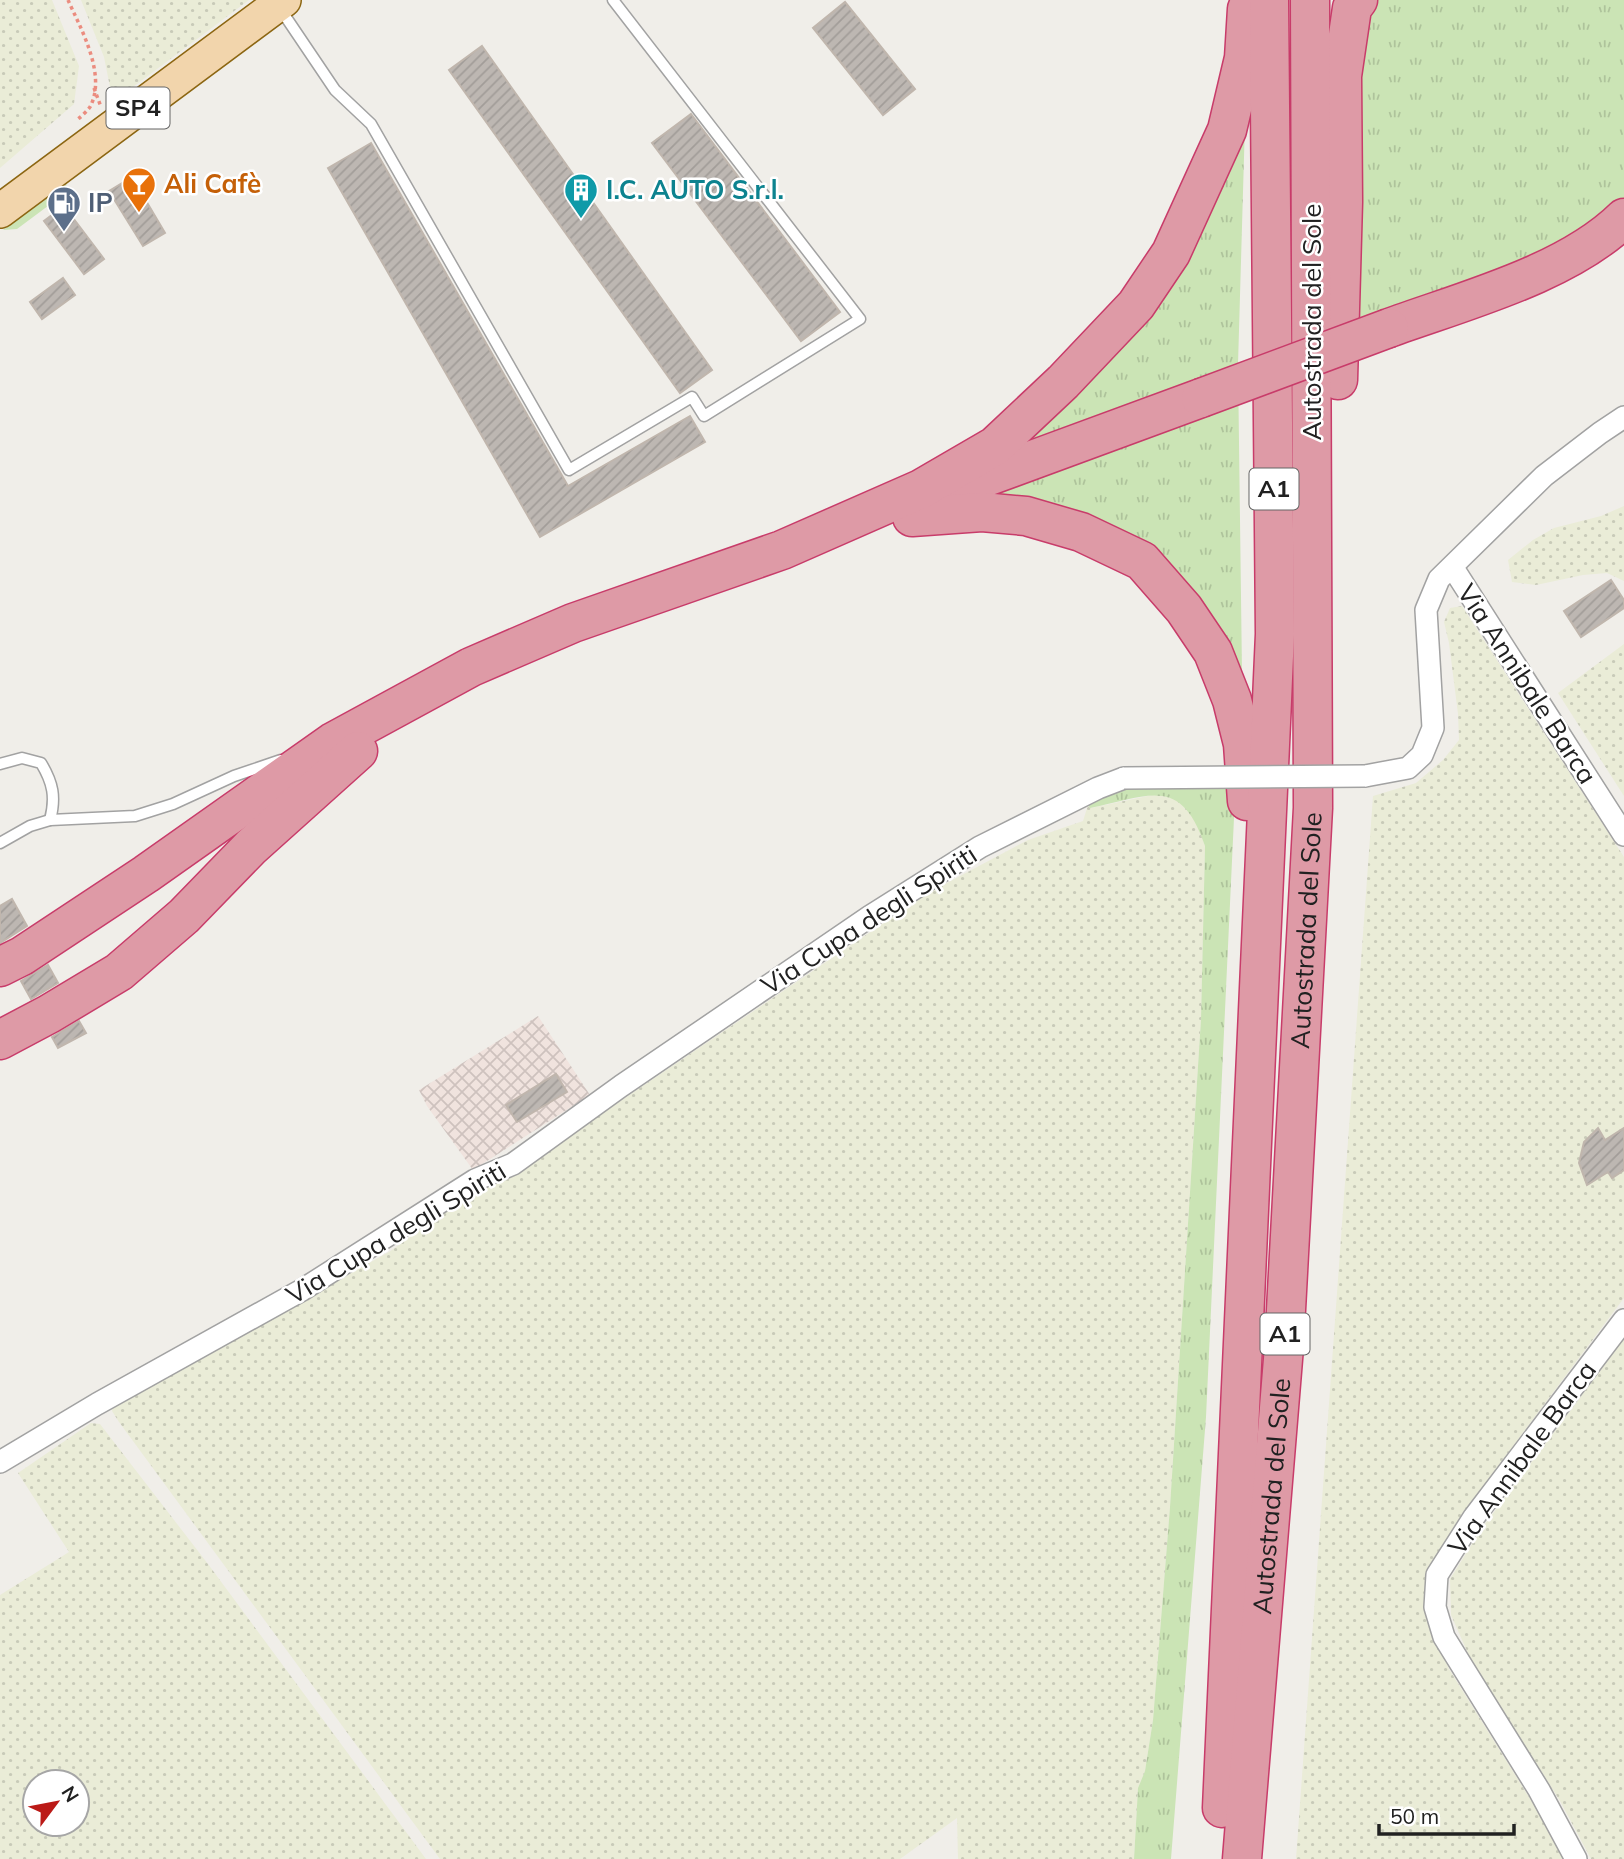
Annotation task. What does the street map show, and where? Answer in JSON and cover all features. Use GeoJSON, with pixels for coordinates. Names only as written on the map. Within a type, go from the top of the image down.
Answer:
{"type":"FeatureCollection","features":[{"type":"Feature","properties":{"kind":"highway"},"geometry":{"type":"LineString","coordinates":[[0,967],[22,956],[146,874],[333,742],[471,667],[573,623],[782,550],[921,489],[995,446],[1063,382],[1136,305],[1171,253],[1227,130],[1244,58],[1247,0]]}},
{"type":"Feature","properties":{"kind":"highway","name":"Autostrada del Sole"},"geometry":{"type":"LineString","coordinates":[[1217,1859],[1222,1800],[1275,634],[1269,0]]}},
{"type":"Feature","properties":{"kind":"highway","name":"Autostrada del Sole"},"geometry":{"type":"LineString","coordinates":[[1242,1859],[1284,1347],[1313,808],[1310,0]]}},
{"type":"Feature","properties":{"kind":"highway"},"geometry":{"type":"LineString","coordinates":[[1313,808],[1331,638],[1343,202],[1342,76],[1352,8],[1358,0]]}},
{"type":"Feature","properties":{"kind":"highway"},"geometry":{"type":"LineString","coordinates":[[845,523],[968,484],[1527,278],[1581,251],[1612,230],[1624,218]]}},
{"type":"Feature","properties":{"kind":"highway"},"geometry":{"type":"LineString","coordinates":[[0,1040],[119,972],[184,916],[251,847],[354,753],[515,671],[912,517],[968,484]]}},
{"type":"Feature","properties":{"kind":"highway"},"geometry":{"type":"LineString","coordinates":[[912,517],[982,512],[1026,516],[1081,532],[1142,561],[1184,608],[1213,652],[1232,700],[1243,744],[1260,979]]}},
{"type":"Feature","properties":{"kind":"main road","name":"SP4"},"geometry":{"type":"LineString","coordinates":[[0,211],[280,2]]}},
{"type":"Feature","properties":{"kind":"street","name":"Via Cupa degli Spiriti"},"geometry":{"type":"LineString","coordinates":[[0,1462],[85,1411],[302,1290],[475,1180],[513,1164],[621,1086],[858,925],[980,847],[1098,788],[1124,778],[1365,776],[1408,768],[1422,755],[1433,727],[1426,610],[1439,579],[1544,476],[1624,417]]}},
{"type":"Feature","properties":{"kind":"street","name":"Via Annibale Barca"},"geometry":{"type":"LineString","coordinates":[[1452,568],[1624,835]]}},
{"type":"Feature","properties":{"kind":"street","name":"Via Annibale Barca"},"geometry":{"type":"LineString","coordinates":[[1576,1859],[1539,1790],[1444,1637],[1435,1606],[1437,1575],[1474,1517],[1624,1320]]}},
{"type":"Feature","properties":{"kind":"lane"},"geometry":{"type":"LineString","coordinates":[[280,2],[335,90],[371,124],[569,470],[692,397],[704,416],[860,318],[613,0]]}},
{"type":"Feature","properties":{"kind":"lane"},"geometry":{"type":"LineString","coordinates":[[0,843],[30,826],[50,820],[135,816],[173,804],[234,776],[333,742]]}},
{"type":"Feature","properties":{"kind":"lane"},"geometry":{"type":"LineString","coordinates":[[0,764],[22,758],[41,763],[52,782],[54,803],[50,820]]}},
{"type":"Feature","properties":{"kind":"path"},"geometry":{"type":"LineString","coordinates":[[68,0],[92,55],[94,88],[90,107],[78,120]]}},
{"type":"Feature","properties":{"kind":"shaded area"},"geometry":{"type":"Polygon","coordinates":[[[538,1016],[590,1095],[473,1170],[427,1106],[419,1090],[538,1016]]]}},
{"type":"Feature","properties":{"kind":"green space"},"geometry":{"type":"Polygon","coordinates":[[[0,0],[52,0],[79,66],[74,104],[0,168],[0,0]]]}},
{"type":"Feature","properties":{"kind":"green space"},"geometry":{"type":"Polygon","coordinates":[[[81,0],[249,0],[113,102],[104,57],[81,0]]]}},
{"type":"Feature","properties":{"kind":"green space"},"geometry":{"type":"Polygon","coordinates":[[[1376,0],[1624,0],[1624,200],[1540,256],[1356,325],[1358,68],[1363,31],[1376,0]]]}},
{"type":"Feature","properties":{"kind":"green space"},"geometry":{"type":"Polygon","coordinates":[[[1245,123],[1238,365],[1242,673],[1185,583],[974,493],[1245,123]]]}},
{"type":"Feature","properties":{"kind":"green space"},"geometry":{"type":"Polygon","coordinates":[[[67,184],[60,197],[17,229],[3,230],[67,184]]]}},
{"type":"Feature","properties":{"kind":"green space"},"geometry":{"type":"Polygon","coordinates":[[[1624,506],[1624,581],[1607,573],[1536,585],[1512,582],[1508,560],[1533,540],[1554,528],[1601,516],[1624,506]]]}},
{"type":"Feature","properties":{"kind":"green space"},"geometry":{"type":"Polygon","coordinates":[[[1462,606],[1624,857],[1624,1298],[1462,1514],[1426,1572],[1427,1620],[1449,1669],[1539,1813],[1563,1859],[1296,1859],[1373,796],[1416,783],[1443,760],[1459,740],[1449,643],[1444,622],[1450,608],[1462,606]]]}},
{"type":"Feature","properties":{"kind":"green space"},"geometry":{"type":"Polygon","coordinates":[[[1624,644],[1624,796],[1558,693],[1624,644]]]}},
{"type":"Feature","properties":{"kind":"green space"},"geometry":{"type":"Polygon","coordinates":[[[1143,784],[1231,785],[1234,818],[1206,1417],[1171,1859],[1134,1859],[1138,1788],[1145,1771],[1153,1720],[1170,1507],[1201,1019],[1205,846],[1196,823],[1185,808],[1174,800],[1161,796],[1146,796],[1090,808],[1088,805],[1143,784]]]}},
{"type":"Feature","properties":{"kind":"green space"},"geometry":{"type":"Polygon","coordinates":[[[1157,794],[1175,799],[1189,810],[1205,846],[1201,1019],[1170,1507],[1153,1720],[1145,1771],[1138,1788],[1134,1859],[958,1859],[957,1818],[900,1859],[440,1859],[119,1422],[112,1411],[113,1406],[124,1397],[389,1252],[466,1197],[514,1173],[928,893],[1028,840],[1083,821],[1088,805],[1091,808],[1157,794]]]}},
{"type":"Feature","properties":{"kind":"green space"},"geometry":{"type":"Polygon","coordinates":[[[1624,1339],[1624,1859],[1591,1859],[1560,1801],[1470,1658],[1451,1615],[1450,1579],[1482,1528],[1624,1339]]]}},
{"type":"Feature","properties":{"kind":"green space"},"geometry":{"type":"Polygon","coordinates":[[[91,1423],[100,1424],[208,1564],[426,1859],[0,1859],[0,1595],[69,1552],[18,1473],[91,1423]]]}},
{"type":"Feature","properties":{"kind":"building"},"geometry":{"type":"Polygon","coordinates":[[[845,2],[915,89],[883,115],[813,28],[845,2]]]}},
{"type":"Feature","properties":{"kind":"building","name":"I.C. AUTO S.r.l."},"geometry":{"type":"Polygon","coordinates":[[[482,46],[712,370],[680,393],[449,70],[482,46]]]}},
{"type":"Feature","properties":{"kind":"building"},"geometry":{"type":"Polygon","coordinates":[[[691,114],[840,312],[801,341],[652,143],[691,114]]]}},
{"type":"Feature","properties":{"kind":"building"},"geometry":{"type":"Polygon","coordinates":[[[371,143],[568,486],[690,416],[705,442],[540,537],[328,168],[371,143]]]}},
{"type":"Feature","properties":{"kind":"building","name":"Ali Cafè"},"geometry":{"type":"Polygon","coordinates":[[[129,179],[138,196],[142,194],[165,233],[143,246],[109,191],[129,179]]]}},
{"type":"Feature","properties":{"kind":"building"},"geometry":{"type":"Polygon","coordinates":[[[64,206],[104,259],[84,274],[44,221],[64,206]]]}},
{"type":"Feature","properties":{"kind":"building"},"geometry":{"type":"Polygon","coordinates":[[[63,278],[75,295],[42,319],[30,302],[63,278]]]}},
{"type":"Feature","properties":{"kind":"building"},"geometry":{"type":"Polygon","coordinates":[[[1611,580],[1624,600],[1624,608],[1581,637],[1564,611],[1611,580]]]}},
{"type":"Feature","properties":{"kind":"building"},"geometry":{"type":"Polygon","coordinates":[[[12,899],[27,926],[0,943],[0,906],[12,899]]]}},
{"type":"Feature","properties":{"kind":"building"},"geometry":{"type":"Polygon","coordinates":[[[48,965],[58,983],[31,999],[21,981],[48,965]]]}},
{"type":"Feature","properties":{"kind":"building"},"geometry":{"type":"Polygon","coordinates":[[[79,1021],[86,1033],[58,1048],[52,1037],[79,1021]]]}},
{"type":"Feature","properties":{"kind":"building"},"geometry":{"type":"Polygon","coordinates":[[[556,1074],[567,1092],[517,1122],[506,1105],[556,1074]]]}},
{"type":"Feature","properties":{"kind":"building"},"geometry":{"type":"Polygon","coordinates":[[[1598,1128],[1605,1140],[1624,1128],[1624,1170],[1612,1178],[1608,1172],[1587,1185],[1579,1163],[1584,1142],[1598,1128]]]}},
{"type":"Feature","properties":{"kind":"place","name":"Ali Cafè"},"geometry":{"type":"Point","coordinates":[139,214]}},
{"type":"Feature","properties":{"kind":"place","name":"I.C. AUTO S.r.l."},"geometry":{"type":"Point","coordinates":[581,220]}},
{"type":"Feature","properties":{"kind":"place","name":"IP"},"geometry":{"type":"Point","coordinates":[64,233]}}]}
